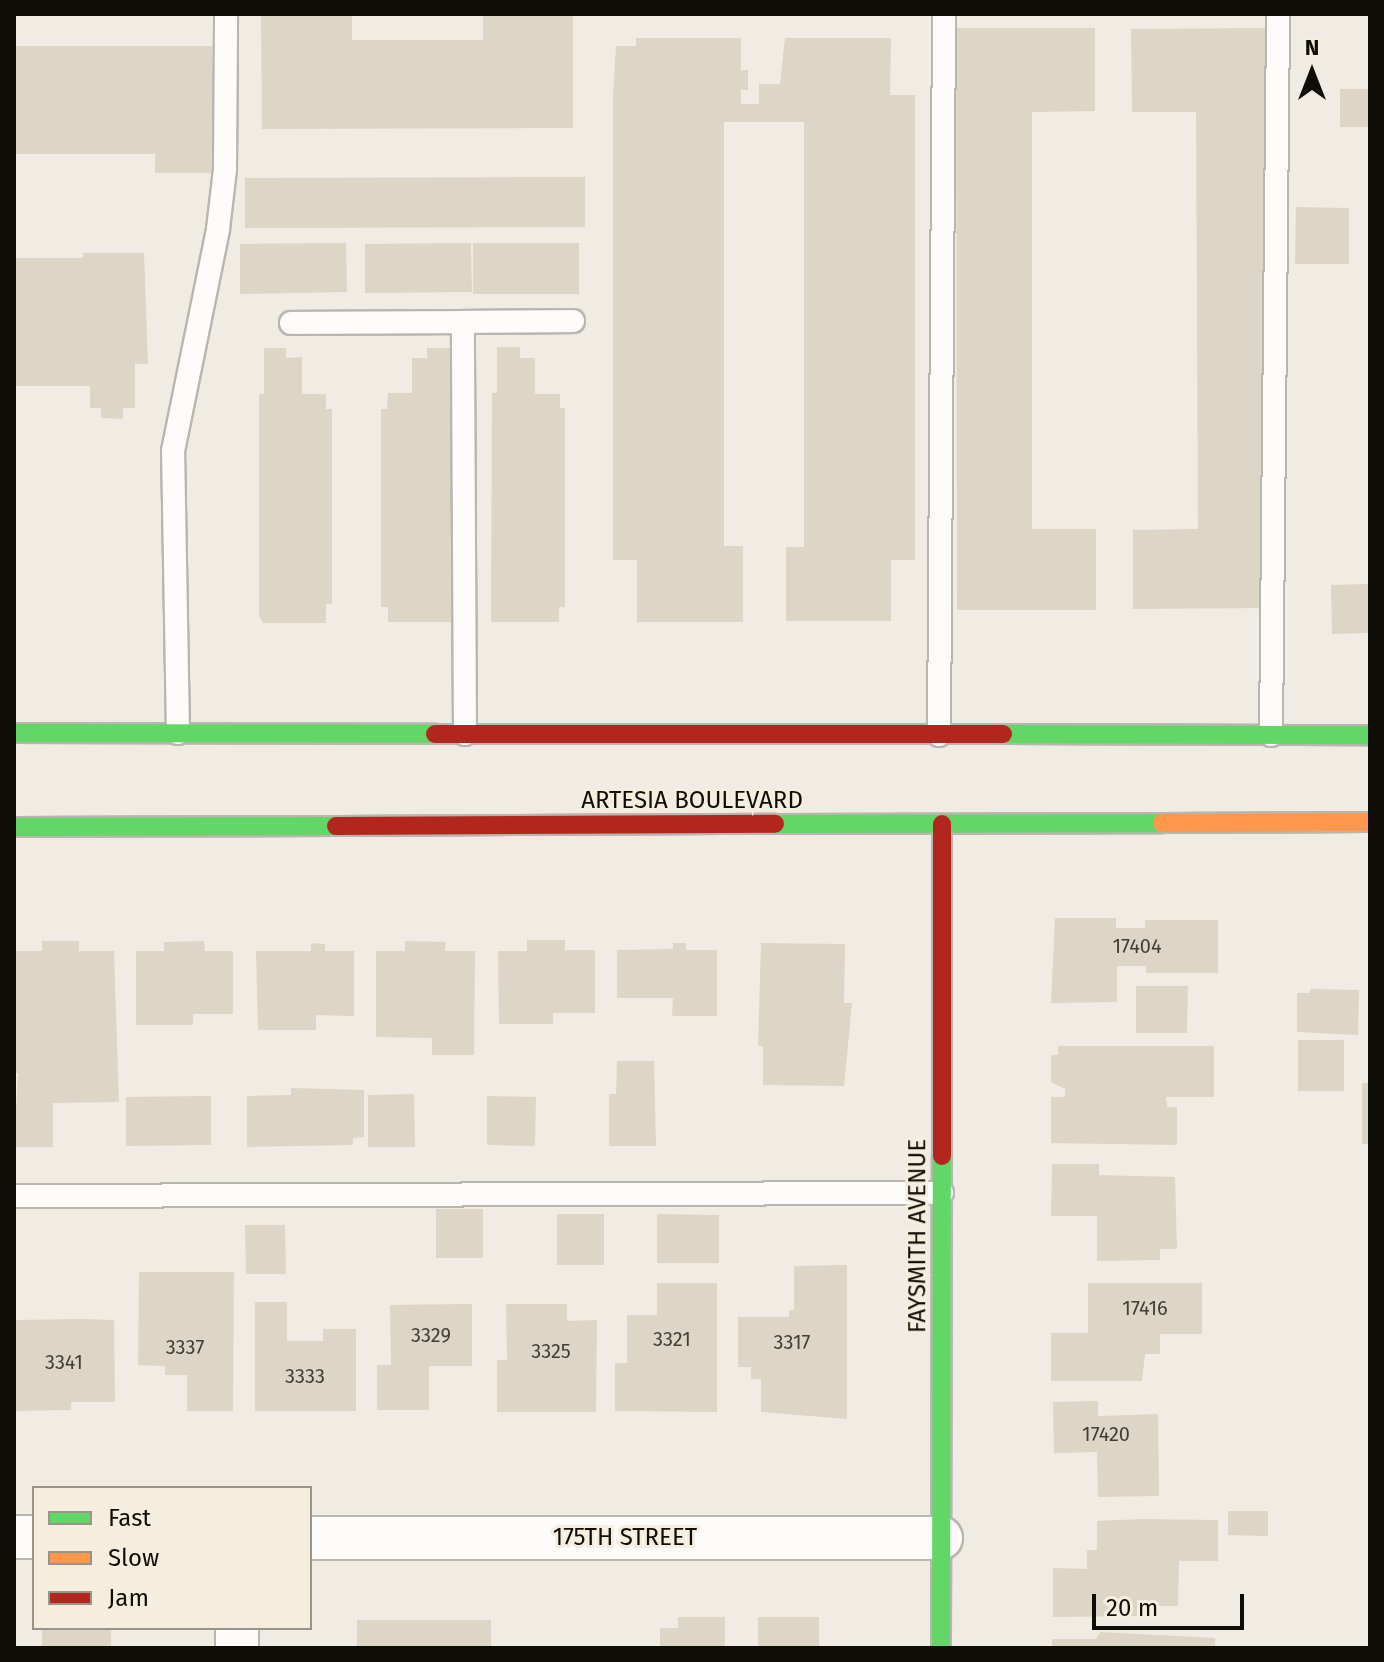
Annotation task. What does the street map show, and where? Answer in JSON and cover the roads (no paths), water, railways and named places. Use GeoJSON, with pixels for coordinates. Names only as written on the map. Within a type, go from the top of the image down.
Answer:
{"type":"FeatureCollection","features":[{"type":"Feature","properties":{"kind":"main road"},"geometry":{"type":"LineString","coordinates":[[14,733],[1370,735]]}},
{"type":"Feature","properties":{"kind":"main road","name":"ARTESIA BOULEVARD"},"geometry":{"type":"LineString","coordinates":[[14,827],[1370,822]]}},
{"type":"Feature","properties":{"kind":"main road","name":"FAYSMITH AVENUE"},"geometry":{"type":"LineString","coordinates":[[941,1648],[942,824]]}},
{"type":"Feature","properties":{"kind":"street","name":"175TH STREET"},"geometry":{"type":"LineString","coordinates":[[312,1538],[941,1538]]}},
{"type":"Feature","properties":{"kind":"lane"},"geometry":{"type":"LineString","coordinates":[[178,733],[173,451],[218,229],[225,169],[226,14]]}},
{"type":"Feature","properties":{"kind":"lane"},"geometry":{"type":"LineString","coordinates":[[939,735],[944,14]]}},
{"type":"Feature","properties":{"kind":"lane"},"geometry":{"type":"LineString","coordinates":[[1271,735],[1278,14]]}},
{"type":"Feature","properties":{"kind":"lane"},"geometry":{"type":"LineString","coordinates":[[291,323],[573,321]]}},
{"type":"Feature","properties":{"kind":"lane"},"geometry":{"type":"LineString","coordinates":[[463,322],[465,734]]}},
{"type":"Feature","properties":{"kind":"lane"},"geometry":{"type":"LineString","coordinates":[[14,1196],[942,1193]]}}]}
